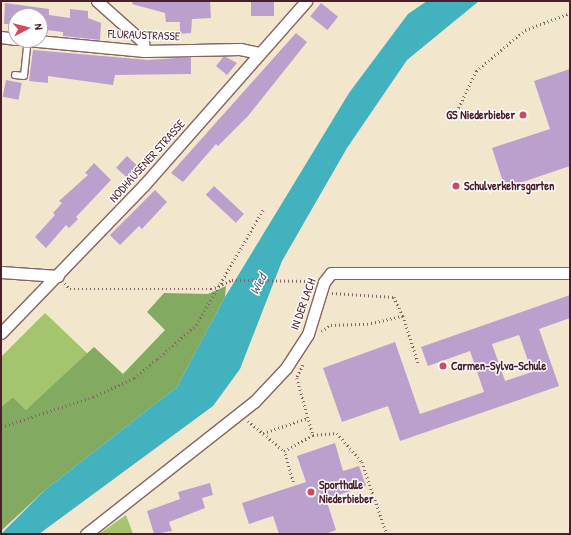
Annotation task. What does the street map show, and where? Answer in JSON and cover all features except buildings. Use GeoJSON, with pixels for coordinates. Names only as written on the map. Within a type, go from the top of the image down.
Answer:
{"type":"FeatureCollection","features":[{"type":"Feature","properties":{"kind":"street"},"geometry":{"type":"LineString","coordinates":[[97,1],[143,42],[144,51]]}},
{"type":"Feature","properties":{"kind":"street","name":"NODHAUSENER STRASSE"},"geometry":{"type":"LineString","coordinates":[[1,333],[58,276],[144,185],[306,1]]}},
{"type":"Feature","properties":{"kind":"street","name":"FLURAUSTRASSE"},"geometry":{"type":"LineString","coordinates":[[48,42],[144,51],[240,49],[259,53]]}},
{"type":"Feature","properties":{"kind":"street","name":"IN DER LACH"},"geometry":{"type":"LineString","coordinates":[[86,534],[236,416],[286,368],[308,334],[322,293],[324,282],[331,273],[339,271],[570,273]]}},
{"type":"Feature","properties":{"kind":"street"},"geometry":{"type":"LineString","coordinates":[[1,272],[58,276]]}},
{"type":"Feature","properties":{"kind":"lane"},"geometry":{"type":"LineString","coordinates":[[15,75],[24,76],[26,48]]}},
{"type":"Feature","properties":{"kind":"path"},"geometry":{"type":"LineString","coordinates":[[455,115],[476,71],[525,30],[570,13]]}},
{"type":"Feature","properties":{"kind":"path"},"geometry":{"type":"LineString","coordinates":[[1,427],[92,397],[134,378],[196,325],[222,284],[264,208]]}},
{"type":"Feature","properties":{"kind":"path"},"geometry":{"type":"LineString","coordinates":[[58,276],[70,289],[211,288],[232,280],[309,282]]}},
{"type":"Feature","properties":{"kind":"path"},"geometry":{"type":"LineString","coordinates":[[322,293],[394,297],[403,316],[419,365]]}},
{"type":"Feature","properties":{"kind":"path"},"geometry":{"type":"LineString","coordinates":[[318,333],[331,325],[367,324],[403,316]]}},
{"type":"Feature","properties":{"kind":"path"},"geometry":{"type":"LineString","coordinates":[[306,359],[297,378],[313,435]]}},
{"type":"Feature","properties":{"kind":"path"},"geometry":{"type":"LineString","coordinates":[[236,416],[263,433],[284,451],[293,482]]}},
{"type":"Feature","properties":{"kind":"path"},"geometry":{"type":"LineString","coordinates":[[263,433],[308,418]]}},
{"type":"Feature","properties":{"kind":"path"},"geometry":{"type":"LineString","coordinates":[[284,451],[313,435],[337,433],[362,462],[387,534]]}},
{"type":"Feature","properties":{"kind":"green space"},"geometry":{"type":"Polygon","coordinates":[[[226,286],[225,297],[177,387],[45,490],[1,531],[1,407],[13,397],[26,410],[94,347],[123,374],[165,330],[147,312],[164,293],[208,294],[226,286]]]}},
{"type":"Feature","properties":{"kind":"green space"},"geometry":{"type":"Polygon","coordinates":[[[45,313],[89,355],[26,410],[13,397],[1,407],[1,357],[45,313]]]}},
{"type":"Feature","properties":{"kind":"green space"},"geometry":{"type":"Polygon","coordinates":[[[126,515],[133,534],[99,534],[126,515]]]}},
{"type":"Feature","properties":{"kind":"water","name":"Wied"},"geometry":{"type":"Polygon","coordinates":[[[427,1],[479,1],[407,60],[347,148],[282,261],[240,369],[213,406],[39,534],[1,534],[45,490],[177,387],[225,297],[349,93],[408,14],[427,1]]]}},
{"type":"Feature","properties":{"kind":"place","name":"GS Niederbieber"},"geometry":{"type":"Point","coordinates":[523,115]}},
{"type":"Feature","properties":{"kind":"place","name":"Schulverkehrsgarten"},"geometry":{"type":"Point","coordinates":[456,186]}},
{"type":"Feature","properties":{"kind":"place","name":"Carmen-Sylva-Schule"},"geometry":{"type":"Point","coordinates":[443,366]}},
{"type":"Feature","properties":{"kind":"place","name":"Sporthalle Niederbieber"},"geometry":{"type":"Point","coordinates":[311,492]}}]}
